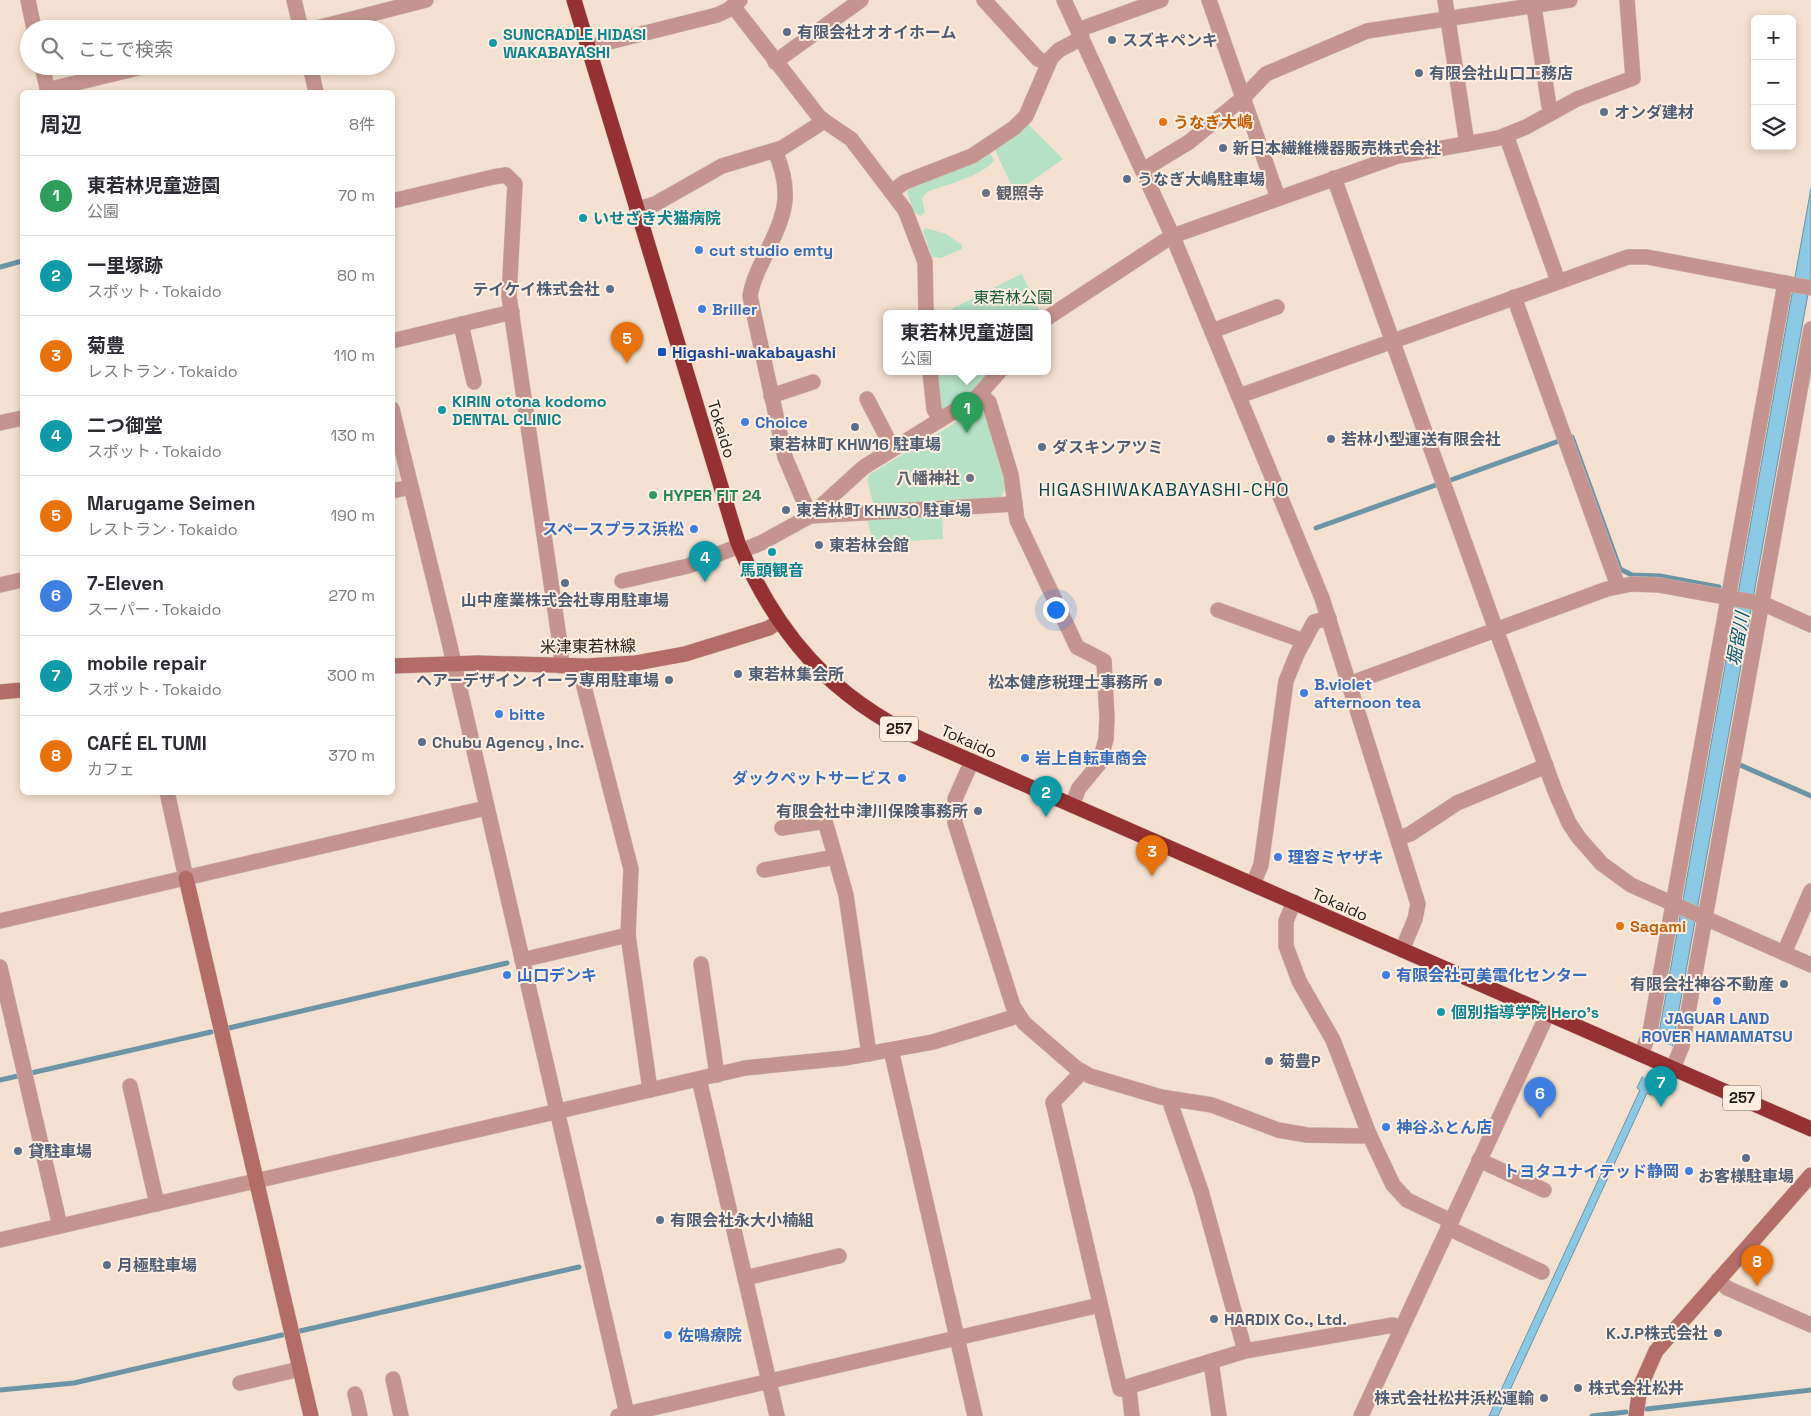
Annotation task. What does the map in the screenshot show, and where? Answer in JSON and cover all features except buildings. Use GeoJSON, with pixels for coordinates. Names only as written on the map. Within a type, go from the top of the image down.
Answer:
{"type":"FeatureCollection","features":[{"type":"Feature","properties":{"kind":"highway","name":"Tokaido"},"geometry":{"type":"LineString","coordinates":[[574,0],[740,548],[760,594],[778,622],[816,667],[858,703],[905,731],[1669,1067],[1810,1125]]}},
{"type":"Feature","properties":{"kind":"street"},"geometry":{"type":"LineString","coordinates":[[28,0],[32,20]]}},
{"type":"Feature","properties":{"kind":"street"},"geometry":{"type":"LineString","coordinates":[[294,0],[299,20]]}},
{"type":"Feature","properties":{"kind":"street"},"geometry":{"type":"LineString","coordinates":[[345,20],[409,2],[426,0]]}},
{"type":"Feature","properties":{"kind":"street"},"geometry":{"type":"LineString","coordinates":[[775,62],[861,0]]}},
{"type":"Feature","properties":{"kind":"street"},"geometry":{"type":"LineString","coordinates":[[984,0],[1038,59],[1048,63]]}},
{"type":"Feature","properties":{"kind":"street"},"geometry":{"type":"LineString","coordinates":[[1064,0],[1173,237],[1328,618],[1418,904],[1418,911],[1402,950]]}},
{"type":"Feature","properties":{"kind":"street"},"geometry":{"type":"LineString","coordinates":[[891,192],[904,182],[972,156],[1020,124],[1026,116],[1048,63],[1059,50],[1080,34],[1161,0]]}},
{"type":"Feature","properties":{"kind":"street"},"geometry":{"type":"LineString","coordinates":[[1209,0],[1278,198]]}},
{"type":"Feature","properties":{"kind":"street"},"geometry":{"type":"LineString","coordinates":[[1445,0],[1467,144]]}},
{"type":"Feature","properties":{"kind":"street"},"geometry":{"type":"LineString","coordinates":[[1143,170],[1189,142],[1243,98],[1266,74],[1367,31],[1448,19],[1533,3],[1570,0]]}},
{"type":"Feature","properties":{"kind":"street"},"geometry":{"type":"LineString","coordinates":[[1051,315],[1173,237],[1398,156],[1506,135],[1577,99],[1633,78],[1627,0]]}},
{"type":"Feature","properties":{"kind":"street"},"geometry":{"type":"LineString","coordinates":[[589,47],[717,15],[736,3],[775,62],[822,119],[851,139],[904,210],[925,262],[926,310]]}},
{"type":"Feature","properties":{"kind":"street"},"geometry":{"type":"LineString","coordinates":[[1533,3],[1549,106],[1553,112]]}},
{"type":"Feature","properties":{"kind":"street"},"geometry":{"type":"LineString","coordinates":[[44,75],[48,90]]}},
{"type":"Feature","properties":{"kind":"street"},"geometry":{"type":"LineString","coordinates":[[52,90],[111,75]]}},
{"type":"Feature","properties":{"kind":"street"},"geometry":{"type":"LineString","coordinates":[[312,75],[316,90]]}},
{"type":"Feature","properties":{"kind":"street"},"geometry":{"type":"LineString","coordinates":[[638,209],[655,204],[722,166],[776,151],[818,125],[822,119]]}},
{"type":"Feature","properties":{"kind":"street"},"geometry":{"type":"LineString","coordinates":[[1506,135],[1558,281]]}},
{"type":"Feature","properties":{"kind":"street"},"geometry":{"type":"LineString","coordinates":[[776,151],[785,186],[785,212],[755,278],[750,296],[785,457],[810,516]]}},
{"type":"Feature","properties":{"kind":"street"},"geometry":{"type":"LineString","coordinates":[[395,200],[506,176],[515,184],[510,296],[561,650],[561,666]]}},
{"type":"Feature","properties":{"kind":"street"},"geometry":{"type":"LineString","coordinates":[[1334,178],[1496,630],[1569,823],[1590,852],[1624,880],[1811,964]]}},
{"type":"Feature","properties":{"kind":"street"},"geometry":{"type":"LineString","coordinates":[[1239,396],[1558,281],[1618,260],[1637,256],[1811,288]]}},
{"type":"Feature","properties":{"kind":"street"},"geometry":{"type":"LineString","coordinates":[[1645,1056],[1676,905],[1787,283]]}},
{"type":"Feature","properties":{"kind":"street"},"geometry":{"type":"LineString","coordinates":[[1514,297],[1618,586]]}},
{"type":"Feature","properties":{"kind":"street"},"geometry":{"type":"LineString","coordinates":[[1212,331],[1277,307]]}},
{"type":"Feature","properties":{"kind":"street"},"geometry":{"type":"LineString","coordinates":[[395,340],[512,312]]}},
{"type":"Feature","properties":{"kind":"street"},"geometry":{"type":"LineString","coordinates":[[461,324],[474,382]]}},
{"type":"Feature","properties":{"kind":"street"},"geometry":{"type":"LineString","coordinates":[[1669,1067],[1682,1046],[1759,603],[1811,329]]}},
{"type":"Feature","properties":{"kind":"street"},"geometry":{"type":"LineString","coordinates":[[930,375],[934,408],[940,420]]}},
{"type":"Feature","properties":{"kind":"street"},"geometry":{"type":"LineString","coordinates":[[622,581],[688,566],[740,548],[761,543],[810,516],[864,467],[980,394],[996,375]]}},
{"type":"Feature","properties":{"kind":"street"},"geometry":{"type":"LineString","coordinates":[[771,396],[813,382]]}},
{"type":"Feature","properties":{"kind":"street"},"geometry":{"type":"LineString","coordinates":[[980,394],[989,402],[1011,476],[1017,520],[1077,647],[1104,662],[1107,718],[1106,739],[1098,764],[1079,788],[1072,805]]}},
{"type":"Feature","properties":{"kind":"street"},"geometry":{"type":"LineString","coordinates":[[867,399],[893,449]]}},
{"type":"Feature","properties":{"kind":"street"},"geometry":{"type":"LineString","coordinates":[[0,423],[20,418]]}},
{"type":"Feature","properties":{"kind":"street"},"geometry":{"type":"LineString","coordinates":[[395,422],[557,1112],[622,1415],[1100,1305]]}},
{"type":"Feature","properties":{"kind":"street"},"geometry":{"type":"LineString","coordinates":[[395,490],[411,486]]}},
{"type":"Feature","properties":{"kind":"street"},"geometry":{"type":"LineString","coordinates":[[810,516],[1015,504]]}},
{"type":"Feature","properties":{"kind":"street"},"geometry":{"type":"LineString","coordinates":[[0,585],[20,580]]}},
{"type":"Feature","properties":{"kind":"street"},"geometry":{"type":"LineString","coordinates":[[1349,684],[1618,586],[1632,584],[1659,585],[1759,603],[1811,625]]}},
{"type":"Feature","properties":{"kind":"street"},"geometry":{"type":"LineString","coordinates":[[1218,610],[1304,641]]}},
{"type":"Feature","properties":{"kind":"street"},"geometry":{"type":"LineString","coordinates":[[1253,884],[1261,865],[1283,696],[1291,667],[1314,622],[1328,618]]}},
{"type":"Feature","properties":{"kind":"street","name":"米津東若林線"},"geometry":{"type":"LineString","coordinates":[[395,666],[453,664],[582,666],[636,663],[669,658],[769,628],[778,622]]}},
{"type":"Feature","properties":{"kind":"street"},"geometry":{"type":"LineString","coordinates":[[582,666],[582,679],[631,869],[628,935],[650,1090]]}},
{"type":"Feature","properties":{"kind":"street"},"geometry":{"type":"LineString","coordinates":[[0,692],[20,690]]}},
{"type":"Feature","properties":{"kind":"street"},"geometry":{"type":"LineString","coordinates":[[972,761],[955,799],[955,822],[1017,1014],[1024,1023],[1082,1072],[1097,1079],[1172,1099],[1203,1103],[1278,1130],[1307,1135],[1363,1136],[1369,1134]]}},
{"type":"Feature","properties":{"kind":"street"},"geometry":{"type":"LineString","coordinates":[[1398,838],[1410,834],[1457,803],[1546,766]]}},
{"type":"Feature","properties":{"kind":"street"},"geometry":{"type":"LineString","coordinates":[[168,795],[310,1416]]}},
{"type":"Feature","properties":{"kind":"street"},"geometry":{"type":"LineString","coordinates":[[0,920],[486,808]]}},
{"type":"Feature","properties":{"kind":"street"},"geometry":{"type":"LineString","coordinates":[[782,828],[825,821],[846,895],[868,1054]]}},
{"type":"Feature","properties":{"kind":"street"},"geometry":{"type":"LineString","coordinates":[[764,870],[836,857]]}},
{"type":"Feature","properties":{"kind":"street"},"geometry":{"type":"LineString","coordinates":[[1784,953],[1811,891]]}},
{"type":"Feature","properties":{"kind":"street"},"geometry":{"type":"LineString","coordinates":[[1294,902],[1286,921],[1286,946],[1299,981],[1333,1040],[1369,1134],[1393,1185],[1402,1197],[1449,1225],[1542,1272]]}},
{"type":"Feature","properties":{"kind":"street"},"geometry":{"type":"LineString","coordinates":[[522,960],[628,935]]}},
{"type":"Feature","properties":{"kind":"street"},"geometry":{"type":"LineString","coordinates":[[701,964],[717,1075]]}},
{"type":"Feature","properties":{"kind":"street"},"geometry":{"type":"LineString","coordinates":[[0,968],[60,1226]]}},
{"type":"Feature","properties":{"kind":"street"},"geometry":{"type":"LineString","coordinates":[[1361,1416],[1548,1013]]}},
{"type":"Feature","properties":{"kind":"street"},"geometry":{"type":"LineString","coordinates":[[0,1240],[756,1066],[868,1054],[949,1038],[1017,1014]]}},
{"type":"Feature","properties":{"kind":"street"},"geometry":{"type":"LineString","coordinates":[[891,1050],[976,1416]]}},
{"type":"Feature","properties":{"kind":"street"},"geometry":{"type":"LineString","coordinates":[[1082,1072],[1053,1102],[1120,1389],[1129,1388],[1245,1351],[1393,1325],[1401,1328]]}},
{"type":"Feature","properties":{"kind":"street"},"geometry":{"type":"LineString","coordinates":[[699,1079],[777,1416]]}},
{"type":"Feature","properties":{"kind":"street"},"geometry":{"type":"LineString","coordinates":[[130,1086],[157,1204]]}},
{"type":"Feature","properties":{"kind":"street"},"geometry":{"type":"LineString","coordinates":[[1172,1099],[1171,1105],[1201,1191],[1245,1351]]}},
{"type":"Feature","properties":{"kind":"street"},"geometry":{"type":"LineString","coordinates":[[1479,1160],[1544,1190]]}},
{"type":"Feature","properties":{"kind":"street"},"geometry":{"type":"LineString","coordinates":[[1636,1416],[1640,1387],[1656,1350],[1811,1175]]}},
{"type":"Feature","properties":{"kind":"street"},"geometry":{"type":"LineString","coordinates":[[745,1278],[839,1256]]}},
{"type":"Feature","properties":{"kind":"street"},"geometry":{"type":"LineString","coordinates":[[1718,1280],[1727,1288],[1811,1324]]}},
{"type":"Feature","properties":{"kind":"street"},"geometry":{"type":"LineString","coordinates":[[1211,1362],[1219,1416]]}},
{"type":"Feature","properties":{"kind":"street"},"geometry":{"type":"LineString","coordinates":[[240,1383],[300,1369]]}},
{"type":"Feature","properties":{"kind":"street"},"geometry":{"type":"LineString","coordinates":[[393,1379],[401,1416]]}},
{"type":"Feature","properties":{"kind":"street"},"geometry":{"type":"LineString","coordinates":[[1129,1388],[1132,1416]]}},
{"type":"Feature","properties":{"kind":"street"},"geometry":{"type":"LineString","coordinates":[[355,1394],[360,1416]]}},
{"type":"Feature","properties":{"kind":"green space"},"geometry":{"type":"Polygon","coordinates":[[[1027,123],[1063,159],[1015,193],[994,148],[1027,123]]]}},
{"type":"Feature","properties":{"kind":"green space"},"geometry":{"type":"Polygon","coordinates":[[[990,153],[994,160],[989,165],[973,175],[927,192],[922,198],[925,212],[921,216],[914,212],[907,192],[909,187],[990,153]]]}},
{"type":"Feature","properties":{"kind":"green space"},"geometry":{"type":"Polygon","coordinates":[[[926,228],[946,234],[962,245],[962,249],[941,258],[932,257],[923,231],[926,228]]]}},
{"type":"Feature","properties":{"kind":"green space","name":"東若林公園"},"geometry":{"type":"Polygon","coordinates":[[[1022,274],[1039,310],[950,310],[1022,274]]]}},
{"type":"Feature","properties":{"kind":"green space"},"geometry":{"type":"Polygon","coordinates":[[[935,375],[987,375],[972,392],[942,411],[935,375]]]}},
{"type":"Feature","properties":{"kind":"green space"},"geometry":{"type":"Polygon","coordinates":[[[977,410],[982,411],[985,415],[1003,477],[1005,488],[1001,497],[877,505],[873,503],[867,479],[870,474],[977,410]]]}},
{"type":"Feature","properties":{"kind":"green space"},"geometry":{"type":"Polygon","coordinates":[[[942,515],[943,539],[873,543],[867,519],[942,515]]]}},
{"type":"Feature","properties":{"kind":"water","name":"堀留川"},"geometry":{"type":"Polygon","coordinates":[[[1811,188],[1811,277],[1672,1049],[1651,1095],[1647,1093],[1498,1416],[1489,1416],[1640,1090],[1637,1088],[1657,1044],[1811,188]]]}},
{"type":"Feature","properties":{"kind":"pier"},"geometry":{"type":"Polygon","coordinates":[[[1657,1040],[1674,1047],[1658,1083],[1641,1076],[1657,1040]]]}},
{"type":"Feature","properties":{"kind":"waterway"},"geometry":{"type":"LineString","coordinates":[[0,267],[20,262]]}},
{"type":"Feature","properties":{"kind":"waterway"},"geometry":{"type":"LineString","coordinates":[[1572,437],[1620,569],[1632,575],[1660,576],[1719,587]]}},
{"type":"Feature","properties":{"kind":"waterway"},"geometry":{"type":"LineString","coordinates":[[1451,480],[1559,441]]}},
{"type":"Feature","properties":{"kind":"waterway"},"geometry":{"type":"LineString","coordinates":[[1316,528],[1436,485]]}},
{"type":"Feature","properties":{"kind":"waterway"},"geometry":{"type":"LineString","coordinates":[[1740,765],[1811,796]]}},
{"type":"Feature","properties":{"kind":"waterway"},"geometry":{"type":"LineString","coordinates":[[229,1028],[507,963]]}},
{"type":"Feature","properties":{"kind":"waterway"},"geometry":{"type":"LineString","coordinates":[[0,1080],[211,1032]]}},
{"type":"Feature","properties":{"kind":"waterway"},"geometry":{"type":"LineString","coordinates":[[300,1331],[579,1267]]}},
{"type":"Feature","properties":{"kind":"waterway"},"geometry":{"type":"LineString","coordinates":[[0,1390],[74,1383],[282,1335]]}},
{"type":"Feature","properties":{"kind":"waterway"},"geometry":{"type":"LineString","coordinates":[[1647,1409],[1811,1390]]}},
{"type":"Feature","properties":{"kind":"waterway"},"geometry":{"type":"LineString","coordinates":[[1592,1416],[1626,1412]]}},
{"type":"Feature","properties":{"kind":"place","name":"有限会社オオイホーム"},"geometry":{"type":"Point","coordinates":[787,32]}},
{"type":"Feature","properties":{"kind":"place","name":"スズキペンキ"},"geometry":{"type":"Point","coordinates":[1112,40]}},
{"type":"Feature","properties":{"kind":"place","name":"SUNCRADLE HIDASI WAKABAYASHI"},"geometry":{"type":"Point","coordinates":[493,43]}},
{"type":"Feature","properties":{"kind":"place","name":"有限会社山口工務店"},"geometry":{"type":"Point","coordinates":[1419,73]}},
{"type":"Feature","properties":{"kind":"place","name":"オンダ建材"},"geometry":{"type":"Point","coordinates":[1604,112]}},
{"type":"Feature","properties":{"kind":"place","name":"うなぎ大嶋"},"geometry":{"type":"Point","coordinates":[1163,122]}},
{"type":"Feature","properties":{"kind":"place","name":"新日本繊維機器販売株式会社"},"geometry":{"type":"Point","coordinates":[1223,148]}},
{"type":"Feature","properties":{"kind":"place","name":"うなぎ大嶋駐車場"},"geometry":{"type":"Point","coordinates":[1127,179]}},
{"type":"Feature","properties":{"kind":"place","name":"観照寺"},"geometry":{"type":"Point","coordinates":[986,193]}},
{"type":"Feature","properties":{"kind":"place","name":"いせざき犬猫病院"},"geometry":{"type":"Point","coordinates":[583,218]}},
{"type":"Feature","properties":{"kind":"place","name":"cut studio emty"},"geometry":{"type":"Point","coordinates":[699,250]}},
{"type":"Feature","properties":{"kind":"place","name":"テイケイ株式会社"},"geometry":{"type":"Point","coordinates":[610,289]}},
{"type":"Feature","properties":{"kind":"place","name":"Briller"},"geometry":{"type":"Point","coordinates":[702,309]}},
{"type":"Feature","properties":{"kind":"place","name":"Higashi-wakabayashi"},"geometry":{"type":"Point","coordinates":[662,352]}},
{"type":"Feature","properties":{"kind":"place","name":"Marugame Seimen"},"geometry":{"type":"Point","coordinates":[627,363]}},
{"type":"Feature","properties":{"kind":"place","name":"KIRIN otona kodomo DENTAL CLINIC"},"geometry":{"type":"Point","coordinates":[442,410]}},
{"type":"Feature","properties":{"kind":"place","name":"Choice"},"geometry":{"type":"Point","coordinates":[745,422]}},
{"type":"Feature","properties":{"kind":"place","name":"東若林町 KHW16 駐車場"},"geometry":{"type":"Point","coordinates":[855,427]}},
{"type":"Feature","properties":{"kind":"place","name":"東若林児童遊園"},"geometry":{"type":"Point","coordinates":[967,433]}},
{"type":"Feature","properties":{"kind":"place","name":"若林小型運送有限会社"},"geometry":{"type":"Point","coordinates":[1331,439]}},
{"type":"Feature","properties":{"kind":"place","name":"ダスキンアツミ"},"geometry":{"type":"Point","coordinates":[1042,447]}},
{"type":"Feature","properties":{"kind":"place","name":"八幡神社"},"geometry":{"type":"Point","coordinates":[970,478]}},
{"type":"Feature","properties":{"kind":"place","name":"HYPER FIT 24"},"geometry":{"type":"Point","coordinates":[653,495]}},
{"type":"Feature","properties":{"kind":"place","name":"東若林町 KHW30 駐車場"},"geometry":{"type":"Point","coordinates":[786,510]}},
{"type":"Feature","properties":{"kind":"place","name":"スペースプラス浜松"},"geometry":{"type":"Point","coordinates":[694,529]}},
{"type":"Feature","properties":{"kind":"place","name":"東若林会館"},"geometry":{"type":"Point","coordinates":[819,545]}},
{"type":"Feature","properties":{"kind":"place","name":"馬頭観音"},"geometry":{"type":"Point","coordinates":[772,552]}},
{"type":"Feature","properties":{"kind":"place","name":"二つ御堂"},"geometry":{"type":"Point","coordinates":[705,582]}},
{"type":"Feature","properties":{"kind":"place","name":"山中産業株式会社専用駐車場"},"geometry":{"type":"Point","coordinates":[565,583]}},
{"type":"Feature","properties":{"kind":"place","name":"東若林集会所"},"geometry":{"type":"Point","coordinates":[738,674]}},
{"type":"Feature","properties":{"kind":"place","name":"ヘアーデザイン イーラ専用駐車場"},"geometry":{"type":"Point","coordinates":[669,680]}},
{"type":"Feature","properties":{"kind":"place","name":"松本健彦税理士事務所"},"geometry":{"type":"Point","coordinates":[1158,682]}},
{"type":"Feature","properties":{"kind":"place","name":"B.violet afternoon tea"},"geometry":{"type":"Point","coordinates":[1304,693]}},
{"type":"Feature","properties":{"kind":"place","name":"bitte"},"geometry":{"type":"Point","coordinates":[499,714]}},
{"type":"Feature","properties":{"kind":"place","name":"Chubu Agency , Inc."},"geometry":{"type":"Point","coordinates":[422,742]}},
{"type":"Feature","properties":{"kind":"place","name":"岩上自転車商会"},"geometry":{"type":"Point","coordinates":[1025,758]}},
{"type":"Feature","properties":{"kind":"place","name":"ダックペットサービス"},"geometry":{"type":"Point","coordinates":[902,778]}},
{"type":"Feature","properties":{"kind":"place","name":"有限会社中津川保険事務所"},"geometry":{"type":"Point","coordinates":[978,811]}},
{"type":"Feature","properties":{"kind":"place","name":"一里塚跡"},"geometry":{"type":"Point","coordinates":[1046,817]}},
{"type":"Feature","properties":{"kind":"place","name":"理容ミヤザキ"},"geometry":{"type":"Point","coordinates":[1278,857]}},
{"type":"Feature","properties":{"kind":"place","name":"菊豊"},"geometry":{"type":"Point","coordinates":[1152,876]}},
{"type":"Feature","properties":{"kind":"place","name":"Sagami"},"geometry":{"type":"Point","coordinates":[1620,926]}},
{"type":"Feature","properties":{"kind":"place","name":"山口デンキ"},"geometry":{"type":"Point","coordinates":[507,975]}},
{"type":"Feature","properties":{"kind":"place","name":"有限会社可美電化センター"},"geometry":{"type":"Point","coordinates":[1386,975]}},
{"type":"Feature","properties":{"kind":"place","name":"有限会社神谷不動産"},"geometry":{"type":"Point","coordinates":[1784,984]}},
{"type":"Feature","properties":{"kind":"place","name":"JAGUAR LAND ROVER HAMAMATSU"},"geometry":{"type":"Point","coordinates":[1717,1001]}},
{"type":"Feature","properties":{"kind":"place","name":"個別指導学院 Hero's"},"geometry":{"type":"Point","coordinates":[1441,1012]}},
{"type":"Feature","properties":{"kind":"place","name":"菊豊P"},"geometry":{"type":"Point","coordinates":[1269,1061]}},
{"type":"Feature","properties":{"kind":"place","name":"mobile repair"},"geometry":{"type":"Point","coordinates":[1661,1107]}},
{"type":"Feature","properties":{"kind":"place","name":"7-Eleven"},"geometry":{"type":"Point","coordinates":[1540,1118]}},
{"type":"Feature","properties":{"kind":"place","name":"神谷ふとん店"},"geometry":{"type":"Point","coordinates":[1386,1127]}},
{"type":"Feature","properties":{"kind":"place","name":"貸駐車場"},"geometry":{"type":"Point","coordinates":[18,1151]}},
{"type":"Feature","properties":{"kind":"place","name":"お客様駐車場"},"geometry":{"type":"Point","coordinates":[1746,1158]}},
{"type":"Feature","properties":{"kind":"place","name":"トヨタユナイテッド静岡"},"geometry":{"type":"Point","coordinates":[1689,1171]}},
{"type":"Feature","properties":{"kind":"place","name":"有限会社永大小楠組"},"geometry":{"type":"Point","coordinates":[660,1220]}},
{"type":"Feature","properties":{"kind":"place","name":"月極駐車場"},"geometry":{"type":"Point","coordinates":[107,1265]}},
{"type":"Feature","properties":{"kind":"place","name":"CAFÉ EL TUMI"},"geometry":{"type":"Point","coordinates":[1757,1286]}},
{"type":"Feature","properties":{"kind":"place","name":"HARDIX Co., Ltd."},"geometry":{"type":"Point","coordinates":[1214,1319]}},
{"type":"Feature","properties":{"kind":"place","name":"K.J.P株式会社"},"geometry":{"type":"Point","coordinates":[1718,1333]}},
{"type":"Feature","properties":{"kind":"place","name":"佐鳴療院"},"geometry":{"type":"Point","coordinates":[668,1335]}},
{"type":"Feature","properties":{"kind":"place","name":"株式会社松井"},"geometry":{"type":"Point","coordinates":[1578,1388]}},
{"type":"Feature","properties":{"kind":"place","name":"株式会社松井浜松運輸"},"geometry":{"type":"Point","coordinates":[1544,1398]}},
{"type":"Feature","properties":{"kind":"district","name":"HIGASHIWAKABAYASHI-CHO"},"geometry":{"type":"Point","coordinates":[1164,490]}}]}
